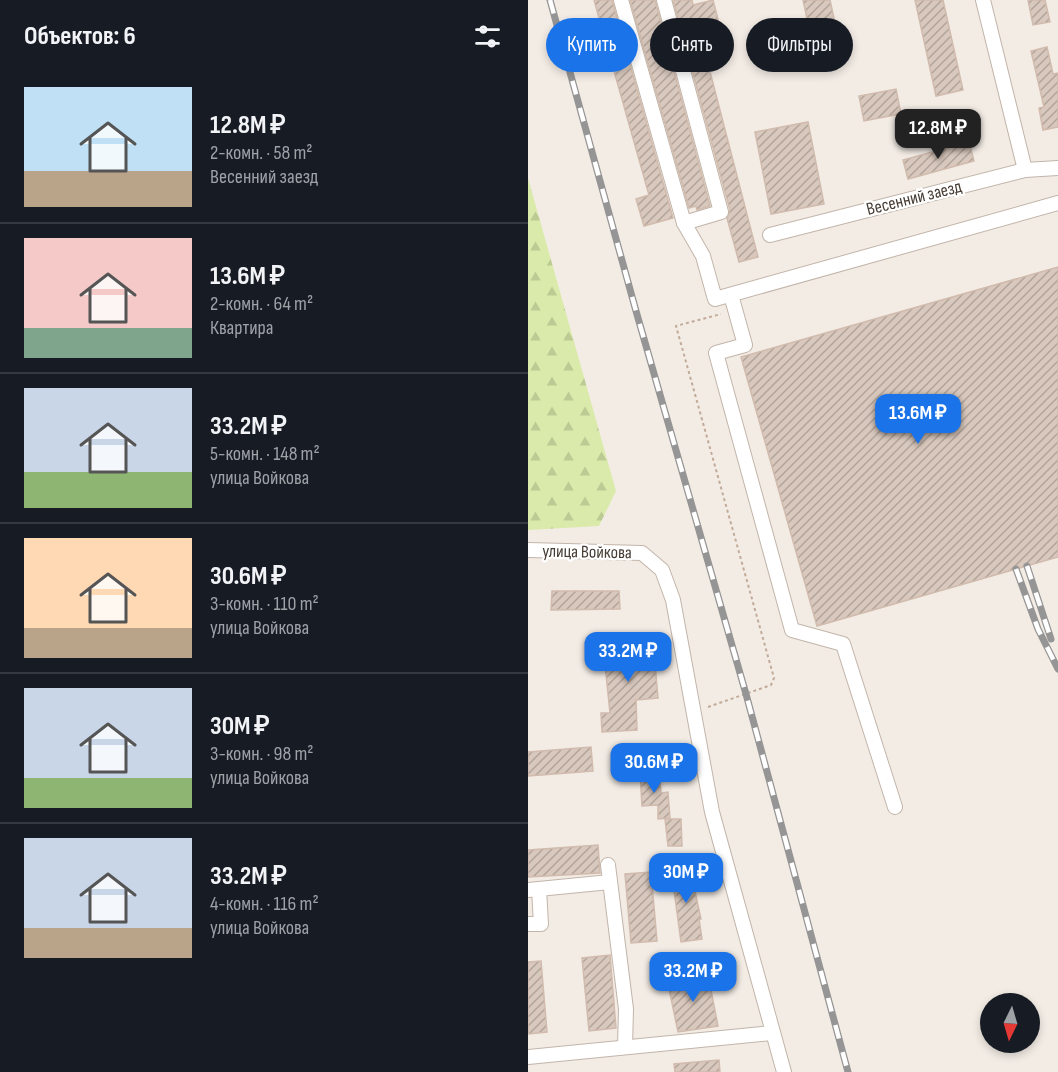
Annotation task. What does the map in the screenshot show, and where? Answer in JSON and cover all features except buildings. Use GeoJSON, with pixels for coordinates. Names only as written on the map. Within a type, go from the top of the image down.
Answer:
{"type":"FeatureCollection","features":[{"type":"Feature","properties":{"kind":"street"},"geometry":{"type":"LineString","coordinates":[[621,0],[684,223],[703,256],[715,299],[1058,203]]}},
{"type":"Feature","properties":{"kind":"street"},"geometry":{"type":"LineString","coordinates":[[664,0],[721,212],[684,223]]}},
{"type":"Feature","properties":{"kind":"street"},"geometry":{"type":"LineString","coordinates":[[983,0],[1025,170]]}},
{"type":"Feature","properties":{"kind":"street","name":"Весенний заезд"},"geometry":{"type":"LineString","coordinates":[[770,235],[1025,170],[1058,168]]}},
{"type":"Feature","properties":{"kind":"street"},"geometry":{"type":"LineString","coordinates":[[731,295],[745,345],[716,353],[792,630],[843,644],[896,807]]}},
{"type":"Feature","properties":{"kind":"street","name":"улица Войкова"},"geometry":{"type":"LineString","coordinates":[[528,550],[642,553],[662,570],[673,600],[712,812],[784,1072]]}},
{"type":"Feature","properties":{"kind":"street"},"geometry":{"type":"LineString","coordinates":[[608,865],[626,1010],[625,1047]]}},
{"type":"Feature","properties":{"kind":"street"},"geometry":{"type":"LineString","coordinates":[[528,924],[541,924],[534,889],[610,882]]}},
{"type":"Feature","properties":{"kind":"street"},"geometry":{"type":"LineString","coordinates":[[528,1057],[772,1033]]}},
{"type":"Feature","properties":{"kind":"path"},"geometry":{"type":"LineString","coordinates":[[706,708],[771,685],[774,678],[676,326],[735,310]]}},
{"type":"Feature","properties":{"kind":"green space"},"geometry":{"type":"Polygon","coordinates":[[[528,178],[616,491],[599,526],[528,530],[528,178]]]}},
{"type":"Feature","properties":{"kind":"railway"},"geometry":{"type":"LineString","coordinates":[[550,0],[746,694],[848,1072]]}},
{"type":"Feature","properties":{"kind":"railway"},"geometry":{"type":"LineString","coordinates":[[1027,566],[1051,639]]}},
{"type":"Feature","properties":{"kind":"railway"},"geometry":{"type":"LineString","coordinates":[[1016,569],[1038,629],[1058,669]]}}]}
